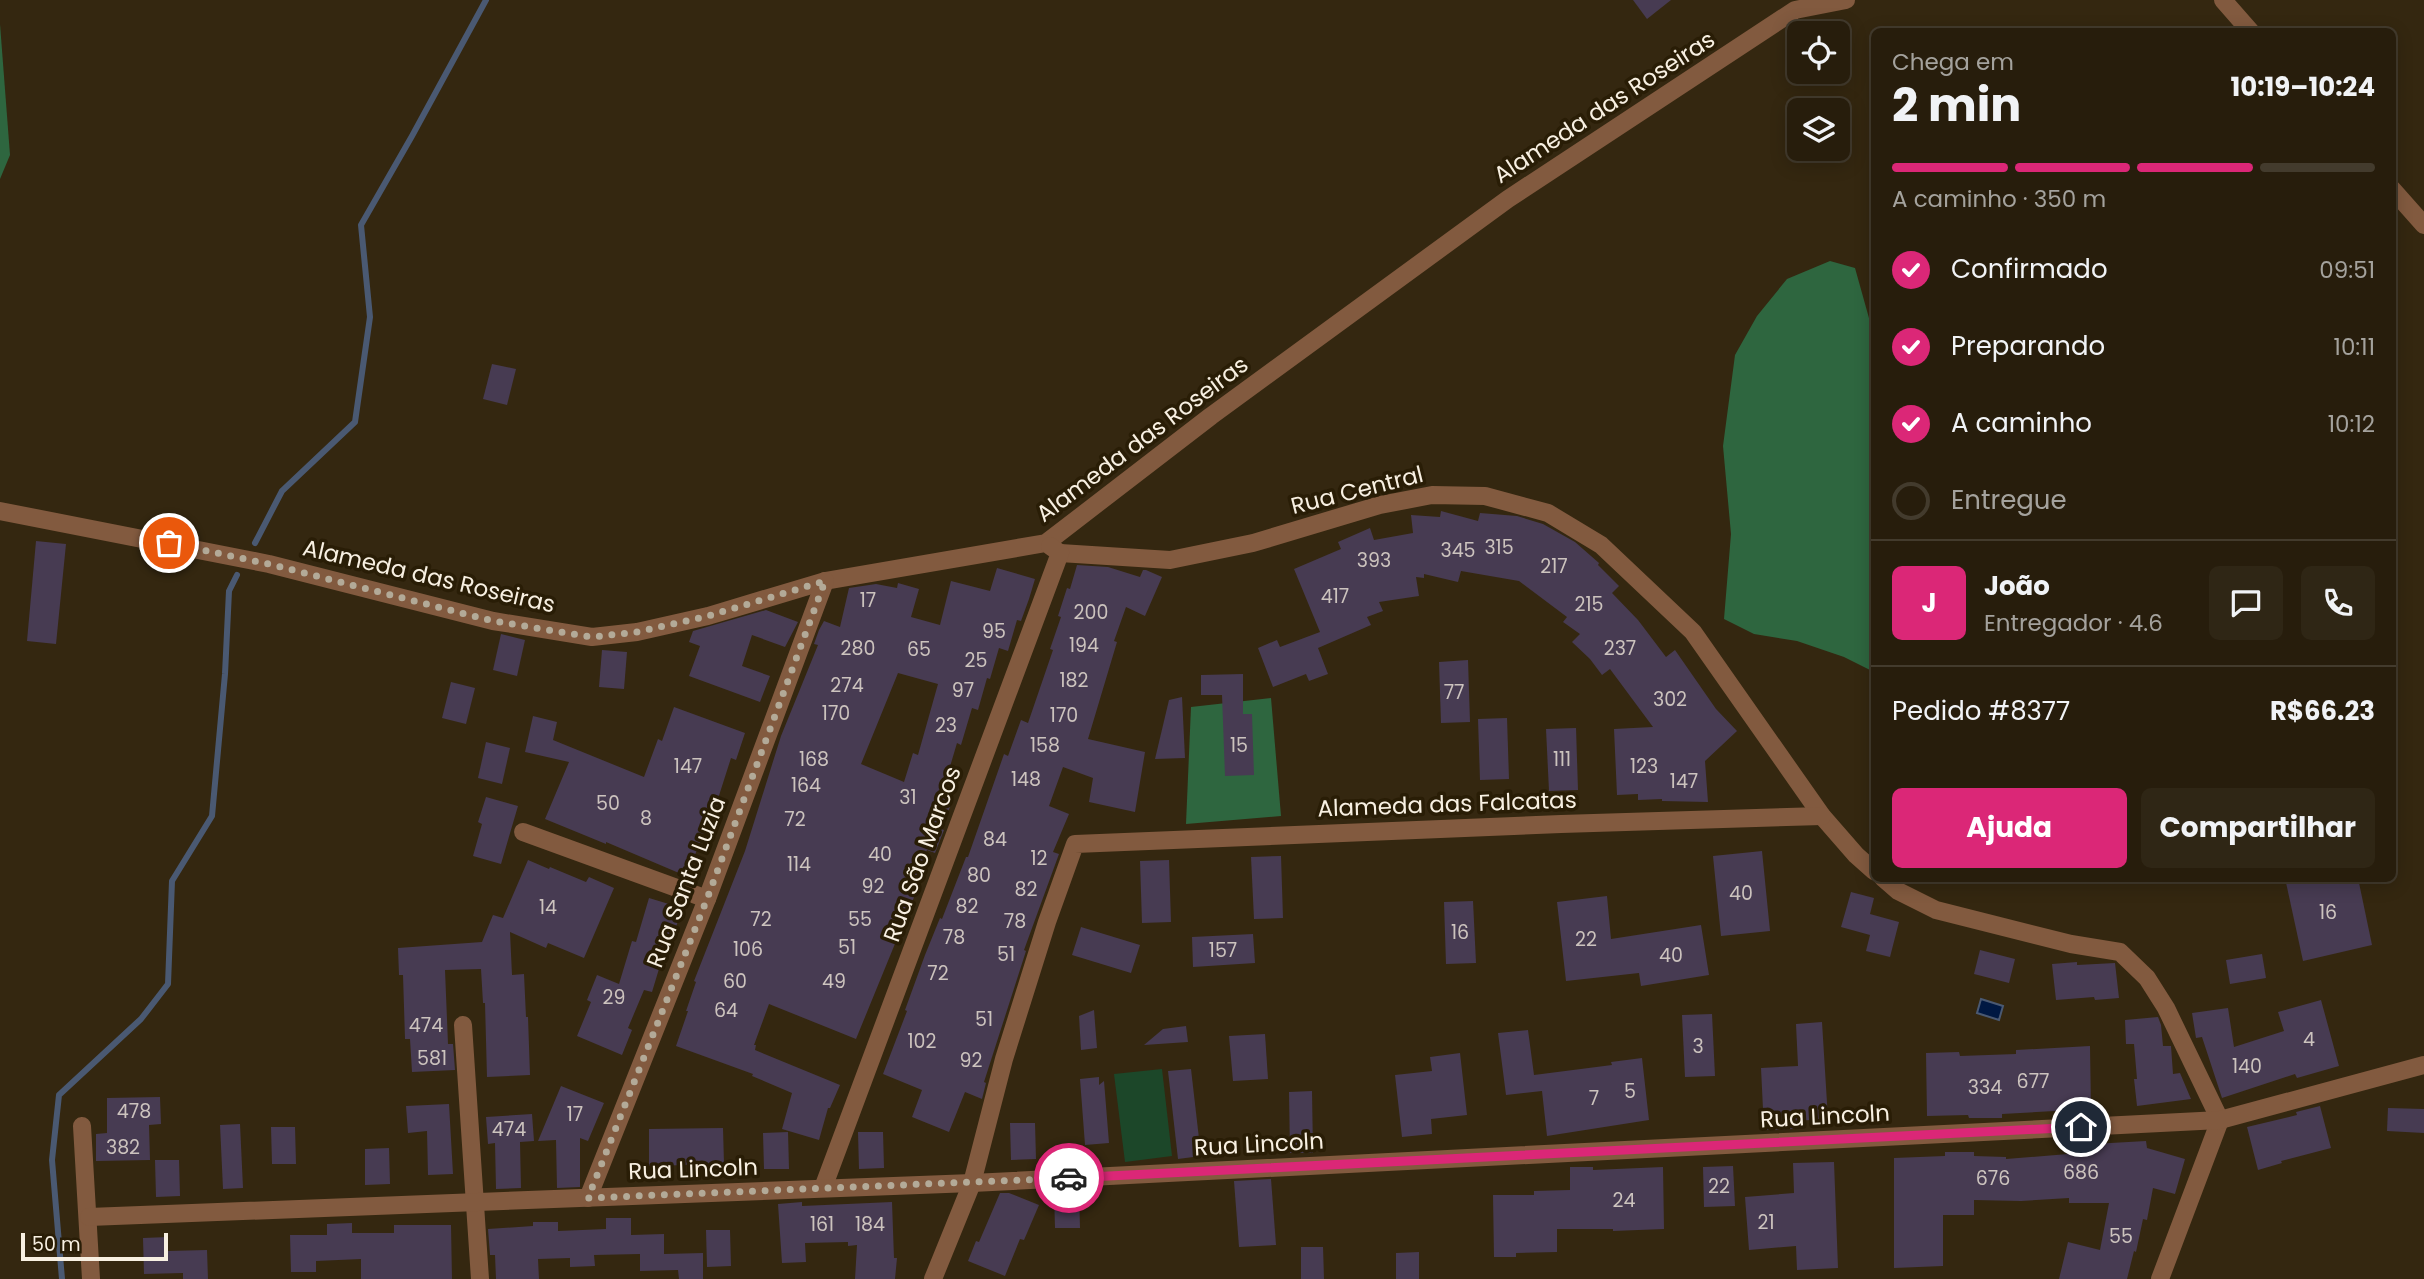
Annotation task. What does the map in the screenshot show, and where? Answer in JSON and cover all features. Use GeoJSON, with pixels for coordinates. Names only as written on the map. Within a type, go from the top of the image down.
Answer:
{"type":"FeatureCollection","features":[{"type":"Feature","properties":{"kind":"street","name":"Alameda das Roseiras"},"geometry":{"type":"LineString","coordinates":[[0,511],[269,564],[493,621],[592,637],[637,632],[708,616],[825,581],[1053,548],[1210,416],[1508,198],[1795,10],[1846,0]]}},
{"type":"Feature","properties":{"kind":"street"},"geometry":{"type":"LineString","coordinates":[[2223,0],[2248,28]]}},
{"type":"Feature","properties":{"kind":"street"},"geometry":{"type":"LineString","coordinates":[[2396,194],[2424,225]]}},
{"type":"Feature","properties":{"kind":"street","name":"Rua Central"},"geometry":{"type":"LineString","coordinates":[[1053,548],[1170,560],[1253,543],[1380,505],[1432,495],[1485,496],[1548,513],[1601,545],[1693,632],[1822,816],[1871,868]]}},
{"type":"Feature","properties":{"kind":"street","name":"Rua São Marcos"},"geometry":{"type":"LineString","coordinates":[[823,1188],[1053,548]]}},
{"type":"Feature","properties":{"kind":"street","name":"Rua Santa Luzia"},"geometry":{"type":"LineString","coordinates":[[588,1198],[707,899],[825,581]]}},
{"type":"Feature","properties":{"kind":"street","name":"Alameda das Falcatas"},"geometry":{"type":"LineString","coordinates":[[972,1183],[1004,1059],[1047,922],[1075,844],[1822,816]]}},
{"type":"Feature","properties":{"kind":"street"},"geometry":{"type":"LineString","coordinates":[[523,832],[707,899]]}},
{"type":"Feature","properties":{"kind":"street"},"geometry":{"type":"LineString","coordinates":[[1888,882],[1898,891],[1936,910],[2071,944],[2120,952],[2147,978],[2166,1008],[2220,1120],[2160,1279]]}},
{"type":"Feature","properties":{"kind":"street"},"geometry":{"type":"LineString","coordinates":[[463,1025],[480,1279]]}},
{"type":"Feature","properties":{"kind":"street","name":"Rua Lincoln"},"geometry":{"type":"LineString","coordinates":[[89,1217],[972,1183],[2220,1120],[2424,1065]]}},
{"type":"Feature","properties":{"kind":"street"},"geometry":{"type":"LineString","coordinates":[[82,1126],[92,1279]]}},
{"type":"Feature","properties":{"kind":"street"},"geometry":{"type":"LineString","coordinates":[[933,1279],[972,1183]]}},
{"type":"Feature","properties":{"kind":"green space"},"geometry":{"type":"Polygon","coordinates":[[[0,24],[10,155],[0,179],[0,24]]]}},
{"type":"Feature","properties":{"kind":"green space"},"geometry":{"type":"Polygon","coordinates":[[[1830,261],[1855,268],[1871,325],[1871,670],[1844,657],[1797,641],[1754,634],[1724,619],[1731,534],[1723,446],[1735,355],[1757,316],[1787,279],[1830,261]]]}},
{"type":"Feature","properties":{"kind":"green space"},"geometry":{"type":"Polygon","coordinates":[[[1271,698],[1281,816],[1186,824],[1191,707],[1271,698]]]}},
{"type":"Feature","properties":{"kind":"green space"},"geometry":{"type":"Polygon","coordinates":[[[1162,1069],[1172,1156],[1125,1162],[1114,1074],[1162,1069]]]}},
{"type":"Feature","properties":{"kind":"water"},"geometry":{"type":"Polygon","coordinates":[[[1981,999],[2003,1006],[1999,1020],[1977,1013],[1981,999]]]}},
{"type":"Feature","properties":{"kind":"building"},"geometry":{"type":"Polygon","coordinates":[[[1633,0],[1671,0],[1647,19],[1633,0]]]}},
{"type":"Feature","properties":{"kind":"building"},"geometry":{"type":"Polygon","coordinates":[[[492,364],[516,369],[507,405],[483,399],[492,364]]]}},
{"type":"Feature","properties":{"kind":"building"},"geometry":{"type":"Polygon","coordinates":[[[1441,511],[1478,521],[1480,513],[1517,516],[1543,524],[1575,542],[1599,563],[1619,586],[1612,593],[1638,620],[1666,657],[1675,650],[1716,709],[1737,731],[1705,761],[1708,802],[1638,800],[1638,794],[1617,795],[1614,729],[1653,727],[1610,669],[1602,675],[1572,642],[1580,634],[1563,622],[1567,617],[1519,581],[1461,571],[1458,582],[1424,574],[1424,578],[1416,577],[1419,596],[1379,602],[1383,611],[1367,617],[1371,625],[1318,648],[1328,674],[1309,681],[1306,674],[1273,687],[1258,648],[1277,640],[1280,647],[1320,632],[1294,569],[1341,549],[1338,542],[1370,528],[1374,540],[1413,533],[1411,515],[1440,517],[1441,511]]]}},
{"type":"Feature","properties":{"kind":"building"},"geometry":{"type":"Polygon","coordinates":[[[36,541],[66,544],[56,644],[27,641],[36,541]]]}},
{"type":"Feature","properties":{"kind":"building"},"geometry":{"type":"Polygon","coordinates":[[[1077,565],[1108,567],[1140,577],[1143,570],[1146,570],[1162,577],[1145,616],[1126,607],[1114,641],[1117,642],[1088,739],[1145,752],[1135,812],[1089,802],[1093,778],[1063,767],[1049,806],[1069,814],[1053,852],[1059,854],[1024,950],[1026,951],[984,1082],[986,1083],[982,1099],[965,1092],[949,1132],[912,1117],[922,1090],[883,1074],[925,955],[968,857],[1004,754],[1008,756],[1021,720],[1028,723],[1053,650],[1050,649],[1061,617],[1058,616],[1077,565]]]}},
{"type":"Feature","properties":{"kind":"building"},"geometry":{"type":"Polygon","coordinates":[[[997,568],[1035,579],[1021,621],[1017,620],[1008,651],[999,648],[978,710],[972,708],[961,745],[957,743],[941,797],[952,802],[941,829],[944,830],[935,853],[927,850],[911,888],[917,890],[856,1039],[769,1004],[754,1045],[755,1050],[840,1085],[828,1108],[819,1140],[782,1129],[792,1093],[752,1076],[753,1074],[676,1046],[688,1011],[696,982],[694,981],[745,851],[781,736],[818,645],[814,644],[819,630],[824,621],[840,627],[849,588],[876,584],[897,588],[898,583],[919,589],[911,617],[940,625],[951,581],[990,591],[997,568]],[[898,673],[861,764],[904,782],[913,753],[918,755],[938,684],[898,673]]]}},
{"type":"Feature","properties":{"kind":"building"},"geometry":{"type":"Polygon","coordinates":[[[766,610],[798,622],[785,647],[752,635],[742,666],[770,676],[760,702],[689,676],[700,646],[689,642],[693,631],[766,610]]]}},
{"type":"Feature","properties":{"kind":"building"},"geometry":{"type":"Polygon","coordinates":[[[501,634],[525,640],[517,676],[493,670],[501,634]]]}},
{"type":"Feature","properties":{"kind":"building"},"geometry":{"type":"Polygon","coordinates":[[[602,650],[627,652],[624,689],[599,687],[602,650]]]}},
{"type":"Feature","properties":{"kind":"building"},"geometry":{"type":"Polygon","coordinates":[[[1468,660],[1470,722],[1441,723],[1439,662],[1468,660]]]}},
{"type":"Feature","properties":{"kind":"building"},"geometry":{"type":"Polygon","coordinates":[[[1243,674],[1243,714],[1252,714],[1254,775],[1225,776],[1222,695],[1201,695],[1201,675],[1243,674]]]}},
{"type":"Feature","properties":{"kind":"building"},"geometry":{"type":"Polygon","coordinates":[[[451,682],[475,688],[466,724],[442,718],[451,682]]]}},
{"type":"Feature","properties":{"kind":"building"},"geometry":{"type":"Polygon","coordinates":[[[1182,697],[1185,758],[1155,759],[1169,700],[1182,697]]]}},
{"type":"Feature","properties":{"kind":"building"},"geometry":{"type":"Polygon","coordinates":[[[674,707],[745,733],[736,760],[731,758],[716,805],[686,876],[545,819],[569,762],[525,752],[533,716],[557,722],[553,740],[644,777],[658,739],[662,741],[674,707]]]}},
{"type":"Feature","properties":{"kind":"building"},"geometry":{"type":"Polygon","coordinates":[[[1507,718],[1509,779],[1480,780],[1478,719],[1507,718]]]}},
{"type":"Feature","properties":{"kind":"building"},"geometry":{"type":"Polygon","coordinates":[[[1576,728],[1578,790],[1549,791],[1546,729],[1576,728]]]}},
{"type":"Feature","properties":{"kind":"building"},"geometry":{"type":"Polygon","coordinates":[[[486,742],[510,748],[502,784],[478,778],[486,742]]]}},
{"type":"Feature","properties":{"kind":"building"},"geometry":{"type":"Polygon","coordinates":[[[486,797],[518,806],[501,864],[473,856],[482,824],[478,822],[486,797]]]}},
{"type":"Feature","properties":{"kind":"building"},"geometry":{"type":"Polygon","coordinates":[[[1762,851],[1770,931],[1721,936],[1713,856],[1762,851]]]}},
{"type":"Feature","properties":{"kind":"building"},"geometry":{"type":"Polygon","coordinates":[[[1281,856],[1283,918],[1254,919],[1251,857],[1281,856]]]}},
{"type":"Feature","properties":{"kind":"building"},"geometry":{"type":"Polygon","coordinates":[[[528,860],[586,882],[589,877],[614,888],[584,958],[548,943],[546,948],[510,932],[512,975],[524,974],[530,1075],[487,1077],[485,1003],[481,969],[445,970],[448,1044],[453,1044],[455,1070],[412,1072],[410,1039],[405,1039],[403,975],[399,975],[398,948],[482,942],[493,915],[503,918],[528,860]]]}},
{"type":"Feature","properties":{"kind":"building"},"geometry":{"type":"Polygon","coordinates":[[[1169,860],[1171,922],[1142,923],[1140,861],[1169,860]]]}},
{"type":"Feature","properties":{"kind":"building"},"geometry":{"type":"Polygon","coordinates":[[[2286,882],[2359,882],[2372,945],[2303,961],[2286,882]]]}},
{"type":"Feature","properties":{"kind":"building"},"geometry":{"type":"Polygon","coordinates":[[[1851,892],[1874,898],[1870,914],[1899,922],[1890,957],[1866,951],[1870,935],[1841,927],[1851,892]]]}},
{"type":"Feature","properties":{"kind":"building"},"geometry":{"type":"Polygon","coordinates":[[[1607,896],[1611,939],[1701,925],[1709,975],[1641,986],[1639,973],[1566,981],[1557,902],[1607,896]]]}},
{"type":"Feature","properties":{"kind":"building"},"geometry":{"type":"Polygon","coordinates":[[[649,898],[682,908],[669,950],[665,949],[652,992],[644,990],[628,1028],[632,1030],[622,1055],[577,1036],[591,1002],[587,1000],[597,975],[619,984],[632,941],[636,942],[649,898]]]}},
{"type":"Feature","properties":{"kind":"building"},"geometry":{"type":"Polygon","coordinates":[[[1473,901],[1476,963],[1446,964],[1444,902],[1473,901]]]}},
{"type":"Feature","properties":{"kind":"building"},"geometry":{"type":"Polygon","coordinates":[[[1081,927],[1140,945],[1131,973],[1072,955],[1081,927]]]}},
{"type":"Feature","properties":{"kind":"building"},"geometry":{"type":"Polygon","coordinates":[[[1253,934],[1255,963],[1193,967],[1192,937],[1253,934]]]}},
{"type":"Feature","properties":{"kind":"building"},"geometry":{"type":"Polygon","coordinates":[[[1980,950],[2015,959],[2009,983],[1974,974],[1980,950]]]}},
{"type":"Feature","properties":{"kind":"building"},"geometry":{"type":"Polygon","coordinates":[[[2262,954],[2266,978],[2230,984],[2226,960],[2262,954]]]}},
{"type":"Feature","properties":{"kind":"building"},"geometry":{"type":"Polygon","coordinates":[[[2077,962],[2077,965],[2115,963],[2119,998],[2056,1000],[2052,964],[2077,962]]]}},
{"type":"Feature","properties":{"kind":"building"},"geometry":{"type":"Polygon","coordinates":[[[2321,1000],[2339,1066],[2297,1078],[2295,1074],[2222,1098],[2202,1037],[2196,1038],[2192,1013],[2228,1008],[2234,1047],[2284,1031],[2278,1012],[2321,1000]]]}},
{"type":"Feature","properties":{"kind":"building"},"geometry":{"type":"Polygon","coordinates":[[[1094,1010],[1097,1048],[1081,1050],[1079,1016],[1094,1010]]]}},
{"type":"Feature","properties":{"kind":"building"},"geometry":{"type":"Polygon","coordinates":[[[1712,1014],[1715,1076],[1685,1077],[1682,1015],[1712,1014]]]}},
{"type":"Feature","properties":{"kind":"building"},"geometry":{"type":"Polygon","coordinates":[[[2158,1017],[2163,1046],[2171,1046],[2173,1074],[2180,1073],[2191,1099],[2137,1106],[2134,1044],[2126,1044],[2125,1020],[2158,1017]]]}},
{"type":"Feature","properties":{"kind":"building"},"geometry":{"type":"Polygon","coordinates":[[[1822,1022],[1828,1119],[1794,1121],[1794,1129],[1764,1130],[1761,1068],[1798,1066],[1796,1024],[1822,1022]]]}},
{"type":"Feature","properties":{"kind":"building"},"geometry":{"type":"Polygon","coordinates":[[[1186,1026],[1188,1042],[1144,1045],[1163,1029],[1186,1026]]]}},
{"type":"Feature","properties":{"kind":"building"},"geometry":{"type":"Polygon","coordinates":[[[1528,1030],[1534,1075],[1612,1065],[1611,1062],[1642,1058],[1649,1120],[1547,1136],[1542,1091],[1506,1095],[1498,1033],[1528,1030]]]}},
{"type":"Feature","properties":{"kind":"building"},"geometry":{"type":"Polygon","coordinates":[[[1265,1034],[1268,1079],[1233,1081],[1229,1036],[1265,1034]]]}},
{"type":"Feature","properties":{"kind":"building"},"geometry":{"type":"Polygon","coordinates":[[[2090,1046],[2091,1109],[2002,1114],[2002,1118],[1927,1116],[1926,1053],[1959,1052],[1960,1056],[2016,1054],[2016,1050],[2090,1046]]]}},
{"type":"Feature","properties":{"kind":"building"},"geometry":{"type":"Polygon","coordinates":[[[1460,1053],[1467,1115],[1431,1119],[1432,1134],[1402,1137],[1395,1075],[1432,1071],[1430,1057],[1460,1053]]]}},
{"type":"Feature","properties":{"kind":"building"},"geometry":{"type":"Polygon","coordinates":[[[1191,1069],[1201,1156],[1178,1159],[1168,1071],[1191,1069]]]}},
{"type":"Feature","properties":{"kind":"building"},"geometry":{"type":"Polygon","coordinates":[[[1099,1077],[1099,1085],[1104,1081],[1109,1143],[1085,1145],[1080,1079],[1099,1077]]]}},
{"type":"Feature","properties":{"kind":"building"},"geometry":{"type":"Polygon","coordinates":[[[561,1086],[604,1103],[588,1141],[580,1138],[580,1187],[557,1188],[556,1140],[538,1141],[561,1086]]]}},
{"type":"Feature","properties":{"kind":"building"},"geometry":{"type":"Polygon","coordinates":[[[1312,1091],[1313,1153],[1290,1153],[1289,1092],[1312,1091]]]}},
{"type":"Feature","properties":{"kind":"building"},"geometry":{"type":"Polygon","coordinates":[[[160,1097],[161,1124],[149,1125],[150,1160],[96,1161],[96,1134],[107,1133],[107,1098],[160,1097]]]}},
{"type":"Feature","properties":{"kind":"building"},"geometry":{"type":"Polygon","coordinates":[[[449,1104],[453,1174],[428,1175],[427,1131],[408,1133],[406,1106],[449,1104]]]}},
{"type":"Feature","properties":{"kind":"building"},"geometry":{"type":"Polygon","coordinates":[[[2320,1106],[2331,1148],[2258,1170],[2247,1127],[2297,1115],[2296,1112],[2320,1106]]]}},
{"type":"Feature","properties":{"kind":"building"},"geometry":{"type":"Polygon","coordinates":[[[2388,1108],[2424,1109],[2424,1133],[2387,1131],[2388,1108]]]}},
{"type":"Feature","properties":{"kind":"building"},"geometry":{"type":"Polygon","coordinates":[[[532,1114],[534,1141],[520,1142],[521,1188],[496,1189],[495,1143],[488,1144],[486,1117],[532,1114]]]}},
{"type":"Feature","properties":{"kind":"building"},"geometry":{"type":"Polygon","coordinates":[[[1010,1123],[1035,1123],[1036,1159],[1011,1160],[1010,1123]]]}},
{"type":"Feature","properties":{"kind":"building"},"geometry":{"type":"Polygon","coordinates":[[[240,1124],[243,1188],[223,1189],[220,1125],[240,1124]]]}},
{"type":"Feature","properties":{"kind":"building"},"geometry":{"type":"Polygon","coordinates":[[[271,1127],[295,1127],[296,1164],[272,1164],[271,1127]]]}},
{"type":"Feature","properties":{"kind":"building"},"geometry":{"type":"Polygon","coordinates":[[[723,1128],[724,1164],[649,1166],[649,1129],[723,1128]]]}},
{"type":"Feature","properties":{"kind":"building"},"geometry":{"type":"Polygon","coordinates":[[[788,1132],[789,1169],[764,1169],[763,1133],[788,1132]]]}},
{"type":"Feature","properties":{"kind":"building"},"geometry":{"type":"Polygon","coordinates":[[[858,1132],[883,1132],[884,1168],[859,1169],[858,1132]]]}},
{"type":"Feature","properties":{"kind":"building"},"geometry":{"type":"Polygon","coordinates":[[[2146,1141],[2147,1148],[2185,1159],[2175,1194],[2153,1188],[2147,1220],[2143,1219],[2127,1279],[2059,1279],[2068,1242],[2100,1250],[2109,1203],[2069,1203],[2069,1198],[1974,1200],[1974,1215],[1943,1215],[1943,1266],[1894,1268],[1894,1158],[1945,1156],[1945,1152],[1974,1152],[1974,1156],[2006,1159],[2068,1154],[2068,1142],[2093,1144],[2146,1141]]]}},
{"type":"Feature","properties":{"kind":"building"},"geometry":{"type":"Polygon","coordinates":[[[389,1148],[390,1184],[365,1185],[365,1149],[389,1148]]]}},
{"type":"Feature","properties":{"kind":"building"},"geometry":{"type":"Polygon","coordinates":[[[155,1160],[179,1160],[180,1196],[156,1197],[155,1160]]]}},
{"type":"Feature","properties":{"kind":"building"},"geometry":{"type":"Polygon","coordinates":[[[1834,1162],[1838,1268],[1797,1270],[1796,1246],[1749,1250],[1745,1197],[1794,1193],[1793,1163],[1834,1162]]]}},
{"type":"Feature","properties":{"kind":"building"},"geometry":{"type":"Polygon","coordinates":[[[1733,1166],[1735,1206],[1704,1207],[1703,1167],[1733,1166]]]}},
{"type":"Feature","properties":{"kind":"building"},"geometry":{"type":"Polygon","coordinates":[[[1570,1167],[1593,1167],[1593,1170],[1663,1167],[1664,1229],[1557,1229],[1557,1252],[1516,1253],[1516,1257],[1494,1257],[1493,1195],[1534,1195],[1534,1191],[1570,1190],[1570,1167]]]}},
{"type":"Feature","properties":{"kind":"building"},"geometry":{"type":"Polygon","coordinates":[[[1271,1179],[1276,1245],[1239,1247],[1234,1181],[1271,1179]]]}},
{"type":"Feature","properties":{"kind":"building"},"geometry":{"type":"Polygon","coordinates":[[[1079,1191],[1080,1228],[1055,1228],[1054,1192],[1079,1191]]]}},
{"type":"Feature","properties":{"kind":"building"},"geometry":{"type":"Polygon","coordinates":[[[1000,1193],[1009,1193],[1039,1205],[1024,1240],[1020,1239],[1005,1276],[968,1261],[1000,1193]]]}},
{"type":"Feature","properties":{"kind":"building"},"geometry":{"type":"Polygon","coordinates":[[[802,1202],[802,1206],[892,1202],[894,1258],[897,1258],[895,1279],[855,1279],[857,1245],[848,1246],[848,1242],[805,1243],[806,1262],[782,1263],[778,1204],[802,1202]]]}},
{"type":"Feature","properties":{"kind":"building"},"geometry":{"type":"Polygon","coordinates":[[[606,1218],[631,1218],[631,1235],[664,1234],[664,1254],[703,1253],[703,1279],[679,1279],[678,1270],[640,1271],[640,1254],[594,1255],[595,1266],[570,1267],[570,1258],[538,1259],[539,1279],[496,1279],[495,1255],[490,1255],[488,1229],[533,1226],[533,1222],[558,1222],[558,1231],[606,1229],[606,1218]]]}},
{"type":"Feature","properties":{"kind":"building"},"geometry":{"type":"Polygon","coordinates":[[[352,1223],[352,1233],[394,1233],[394,1225],[451,1225],[452,1279],[361,1279],[361,1259],[316,1261],[316,1272],[291,1272],[290,1235],[327,1235],[327,1224],[352,1223]]]}},
{"type":"Feature","properties":{"kind":"building"},"geometry":{"type":"Polygon","coordinates":[[[706,1230],[730,1230],[731,1266],[707,1267],[706,1230]]]}},
{"type":"Feature","properties":{"kind":"building"},"geometry":{"type":"Polygon","coordinates":[[[168,1237],[168,1251],[207,1250],[208,1279],[183,1279],[183,1273],[144,1274],[143,1238],[168,1237]]]}},
{"type":"Feature","properties":{"kind":"building"},"geometry":{"type":"Polygon","coordinates":[[[1301,1247],[1323,1247],[1324,1279],[1301,1279],[1301,1247]]]}},
{"type":"Feature","properties":{"kind":"building"},"geometry":{"type":"Polygon","coordinates":[[[1419,1252],[1419,1279],[1396,1279],[1396,1253],[1419,1252]]]}},
{"type":"Feature","properties":{"kind":"waterway"},"geometry":{"type":"LineString","coordinates":[[255,543],[282,491],[355,422],[370,317],[361,225],[486,0]]}},
{"type":"Feature","properties":{"kind":"waterway"},"geometry":{"type":"LineString","coordinates":[[62,1279],[52,1160],[59,1095],[141,1019],[168,984],[172,881],[212,816],[225,674],[229,591],[237,575]]}},
{"type":"Feature","properties":{"kind":"way so far"},"geometry":{"type":"LineString","coordinates":[[169,543],[269,564],[493,621],[592,637],[637,632],[708,616],[825,581],[707,899],[588,1198],[1069,1178]]}},
{"type":"Feature","properties":{"kind":"route"},"geometry":{"type":"LineString","coordinates":[[1069,1178],[2081,1127]]}}]}
